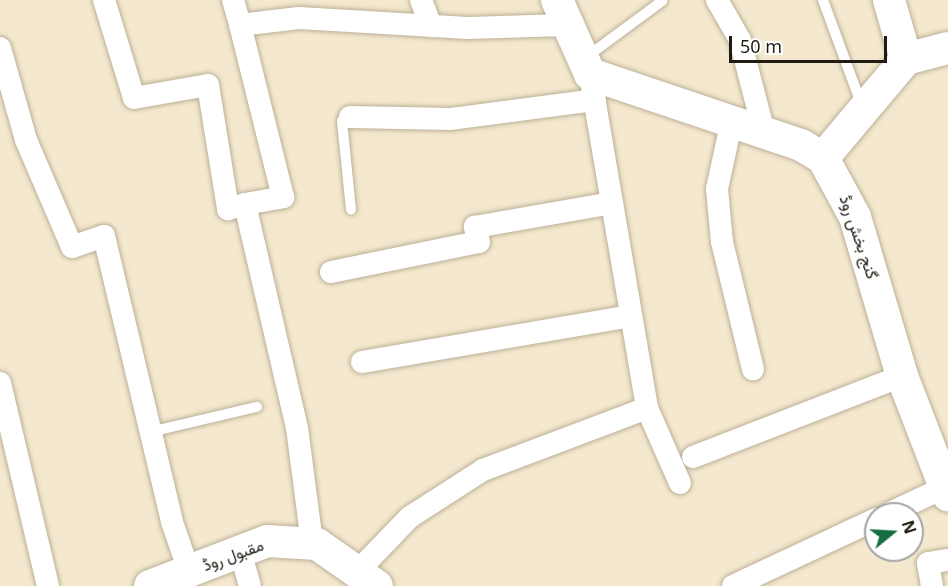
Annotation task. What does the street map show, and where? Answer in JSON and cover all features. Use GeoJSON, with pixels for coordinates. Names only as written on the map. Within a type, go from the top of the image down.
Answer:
{"type":"FeatureCollection","features":[{"type":"Feature","properties":{"kind":"street"},"geometry":{"type":"LineString","coordinates":[[104,0],[134,98],[208,85],[228,209],[283,197],[233,0]]}},
{"type":"Feature","properties":{"kind":"street"},"geometry":{"type":"LineString","coordinates":[[421,0],[431,26]]}},
{"type":"Feature","properties":{"kind":"street"},"geometry":{"type":"LineString","coordinates":[[717,0],[740,40],[764,132]]}},
{"type":"Feature","properties":{"kind":"street"},"geometry":{"type":"LineString","coordinates":[[890,0],[906,59]]}},
{"type":"Feature","properties":{"kind":"street"},"geometry":{"type":"LineString","coordinates":[[240,25],[299,18],[431,26],[561,12],[589,78],[647,408],[680,483]]}},
{"type":"Feature","properties":{"kind":"street"},"geometry":{"type":"LineString","coordinates":[[0,48],[26,140],[72,247],[104,236],[150,432],[189,571]]}},
{"type":"Feature","properties":{"kind":"street"},"geometry":{"type":"LineString","coordinates":[[350,117],[451,119],[589,78],[732,120],[822,158],[906,59],[948,48]]}},
{"type":"Feature","properties":{"kind":"street"},"geometry":{"type":"LineString","coordinates":[[732,120],[717,189],[722,242],[753,369]]}},
{"type":"Feature","properties":{"kind":"street","name":"گنج بخش روڈ"},"geometry":{"type":"LineString","coordinates":[[822,158],[855,217],[902,376],[947,491]]}},
{"type":"Feature","properties":{"kind":"street"},"geometry":{"type":"LineString","coordinates":[[331,272],[479,242],[475,228],[612,203]]}},
{"type":"Feature","properties":{"kind":"street"},"geometry":{"type":"LineString","coordinates":[[245,204],[297,428],[312,543],[367,579],[410,517],[483,470],[647,408]]}},
{"type":"Feature","properties":{"kind":"street"},"geometry":{"type":"LineString","coordinates":[[362,362],[631,316]]}},
{"type":"Feature","properties":{"kind":"street"},"geometry":{"type":"LineString","coordinates":[[693,457],[902,376]]}},
{"type":"Feature","properties":{"kind":"street"},"geometry":{"type":"LineString","coordinates":[[0,383],[48,586]]}},
{"type":"Feature","properties":{"kind":"street"},"geometry":{"type":"LineString","coordinates":[[919,502],[947,491]]}},
{"type":"Feature","properties":{"kind":"street"},"geometry":{"type":"LineString","coordinates":[[733,586],[864,525]]}},
{"type":"Feature","properties":{"kind":"street","name":"مقبول روڈ"},"geometry":{"type":"LineString","coordinates":[[150,586],[267,541],[312,543]]}},
{"type":"Feature","properties":{"kind":"street"},"geometry":{"type":"LineString","coordinates":[[240,551],[250,586]]}},
{"type":"Feature","properties":{"kind":"street"},"geometry":{"type":"LineString","coordinates":[[932,586],[928,563],[948,560]]}},
{"type":"Feature","properties":{"kind":"lane"},"geometry":{"type":"LineString","coordinates":[[823,0],[863,110]]}},
{"type":"Feature","properties":{"kind":"lane"},"geometry":{"type":"LineString","coordinates":[[589,78],[662,2]]}},
{"type":"Feature","properties":{"kind":"lane"},"geometry":{"type":"LineString","coordinates":[[350,117],[342,121],[351,210]]}},
{"type":"Feature","properties":{"kind":"lane"},"geometry":{"type":"LineString","coordinates":[[150,432],[257,407]]}}]}
